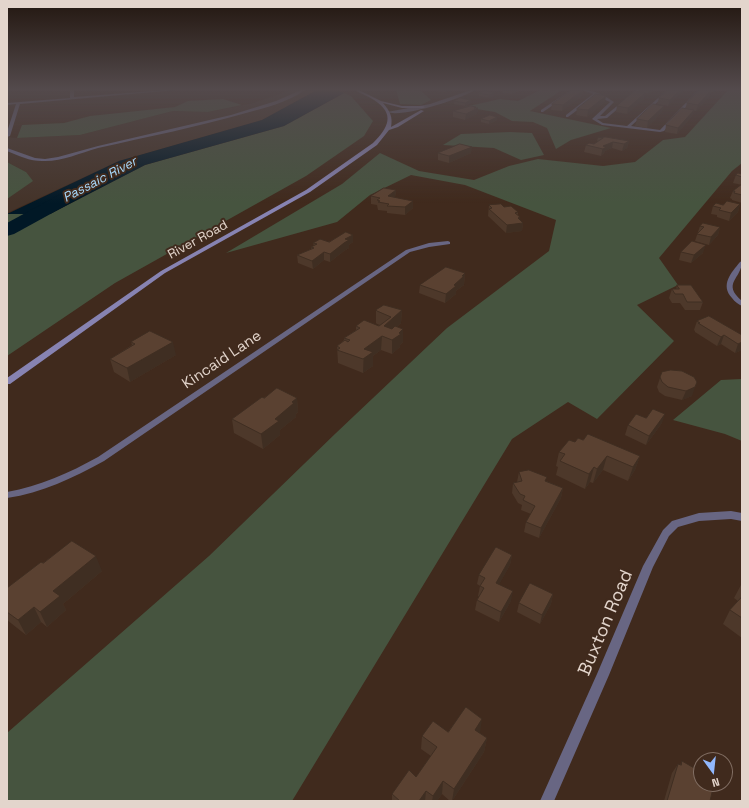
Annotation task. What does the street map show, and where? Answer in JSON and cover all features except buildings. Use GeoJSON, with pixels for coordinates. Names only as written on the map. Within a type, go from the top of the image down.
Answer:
{"type":"FeatureCollection","features":[{"type":"Feature","properties":{"kind":"main road","name":"River Road"},"geometry":{"type":"LineString","coordinates":[[7,382],[163,272],[322,182],[375,144],[389,129]]}},
{"type":"Feature","properties":{"kind":"street"},"geometry":{"type":"LineString","coordinates":[[7,149],[19,155],[35,159],[56,159],[96,147],[187,128]]}},
{"type":"Feature","properties":{"kind":"street"},"geometry":{"type":"LineString","coordinates":[[633,128],[657,131],[663,130],[665,128]]}},
{"type":"Feature","properties":{"kind":"street","name":"Kincaid Lane"},"geometry":{"type":"LineString","coordinates":[[7,495],[58,482],[101,459],[408,251],[429,245],[448,243]]}},
{"type":"Feature","properties":{"kind":"street"},"geometry":{"type":"LineString","coordinates":[[742,263],[729,280],[728,285],[730,292],[742,304]]}},
{"type":"Feature","properties":{"kind":"street","name":"Buxton Road"},"geometry":{"type":"LineString","coordinates":[[547,801],[603,675],[648,566],[666,532],[675,524],[699,517],[731,515],[742,518]]}},
{"type":"Feature","properties":{"kind":"shaded area"},"geometry":{"type":"Polygon","coordinates":[[[108,128],[235,128],[119,161],[7,213],[7,199],[26,172],[7,162],[7,137],[17,138],[80,135],[108,128]]]}},
{"type":"Feature","properties":{"kind":"green space"},"geometry":{"type":"Polygon","coordinates":[[[21,128],[108,128],[80,135],[17,138],[21,128]]]}},
{"type":"Feature","properties":{"kind":"green space"},"geometry":{"type":"Polygon","coordinates":[[[278,128],[369,128],[364,136],[306,176],[115,283],[7,356],[7,214],[50,214],[145,165],[278,128]]]}},
{"type":"Feature","properties":{"kind":"green space"},"geometry":{"type":"Polygon","coordinates":[[[547,128],[611,128],[571,140],[556,149],[547,128]]]}},
{"type":"Feature","properties":{"kind":"green space"},"geometry":{"type":"Polygon","coordinates":[[[694,128],[742,128],[742,163],[732,171],[659,258],[678,285],[637,305],[674,341],[597,419],[568,402],[512,439],[292,801],[7,801],[7,733],[209,556],[447,328],[549,251],[556,220],[465,185],[411,175],[370,195],[337,222],[226,253],[342,184],[380,153],[419,171],[474,180],[509,166],[538,159],[603,166],[635,162],[663,140],[685,137],[694,128]]]}},
{"type":"Feature","properties":{"kind":"green space"},"geometry":{"type":"Polygon","coordinates":[[[510,132],[532,133],[544,155],[521,160],[494,148],[443,145],[461,134],[510,132]]]}},
{"type":"Feature","properties":{"kind":"green space"},"geometry":{"type":"Polygon","coordinates":[[[7,162],[26,172],[33,181],[7,199],[7,162]]]}},
{"type":"Feature","properties":{"kind":"green space"},"geometry":{"type":"Polygon","coordinates":[[[742,379],[742,441],[725,434],[673,420],[721,380],[742,379]]]}},
{"type":"Feature","properties":{"kind":"water"},"geometry":{"type":"Polygon","coordinates":[[[235,128],[278,128],[145,165],[50,214],[7,214],[119,161],[235,128]]]}},
{"type":"Feature","properties":{"kind":"waterway","name":"Passaic River"},"geometry":{"type":"LineString","coordinates":[[7,230],[70,196]]}}]}
